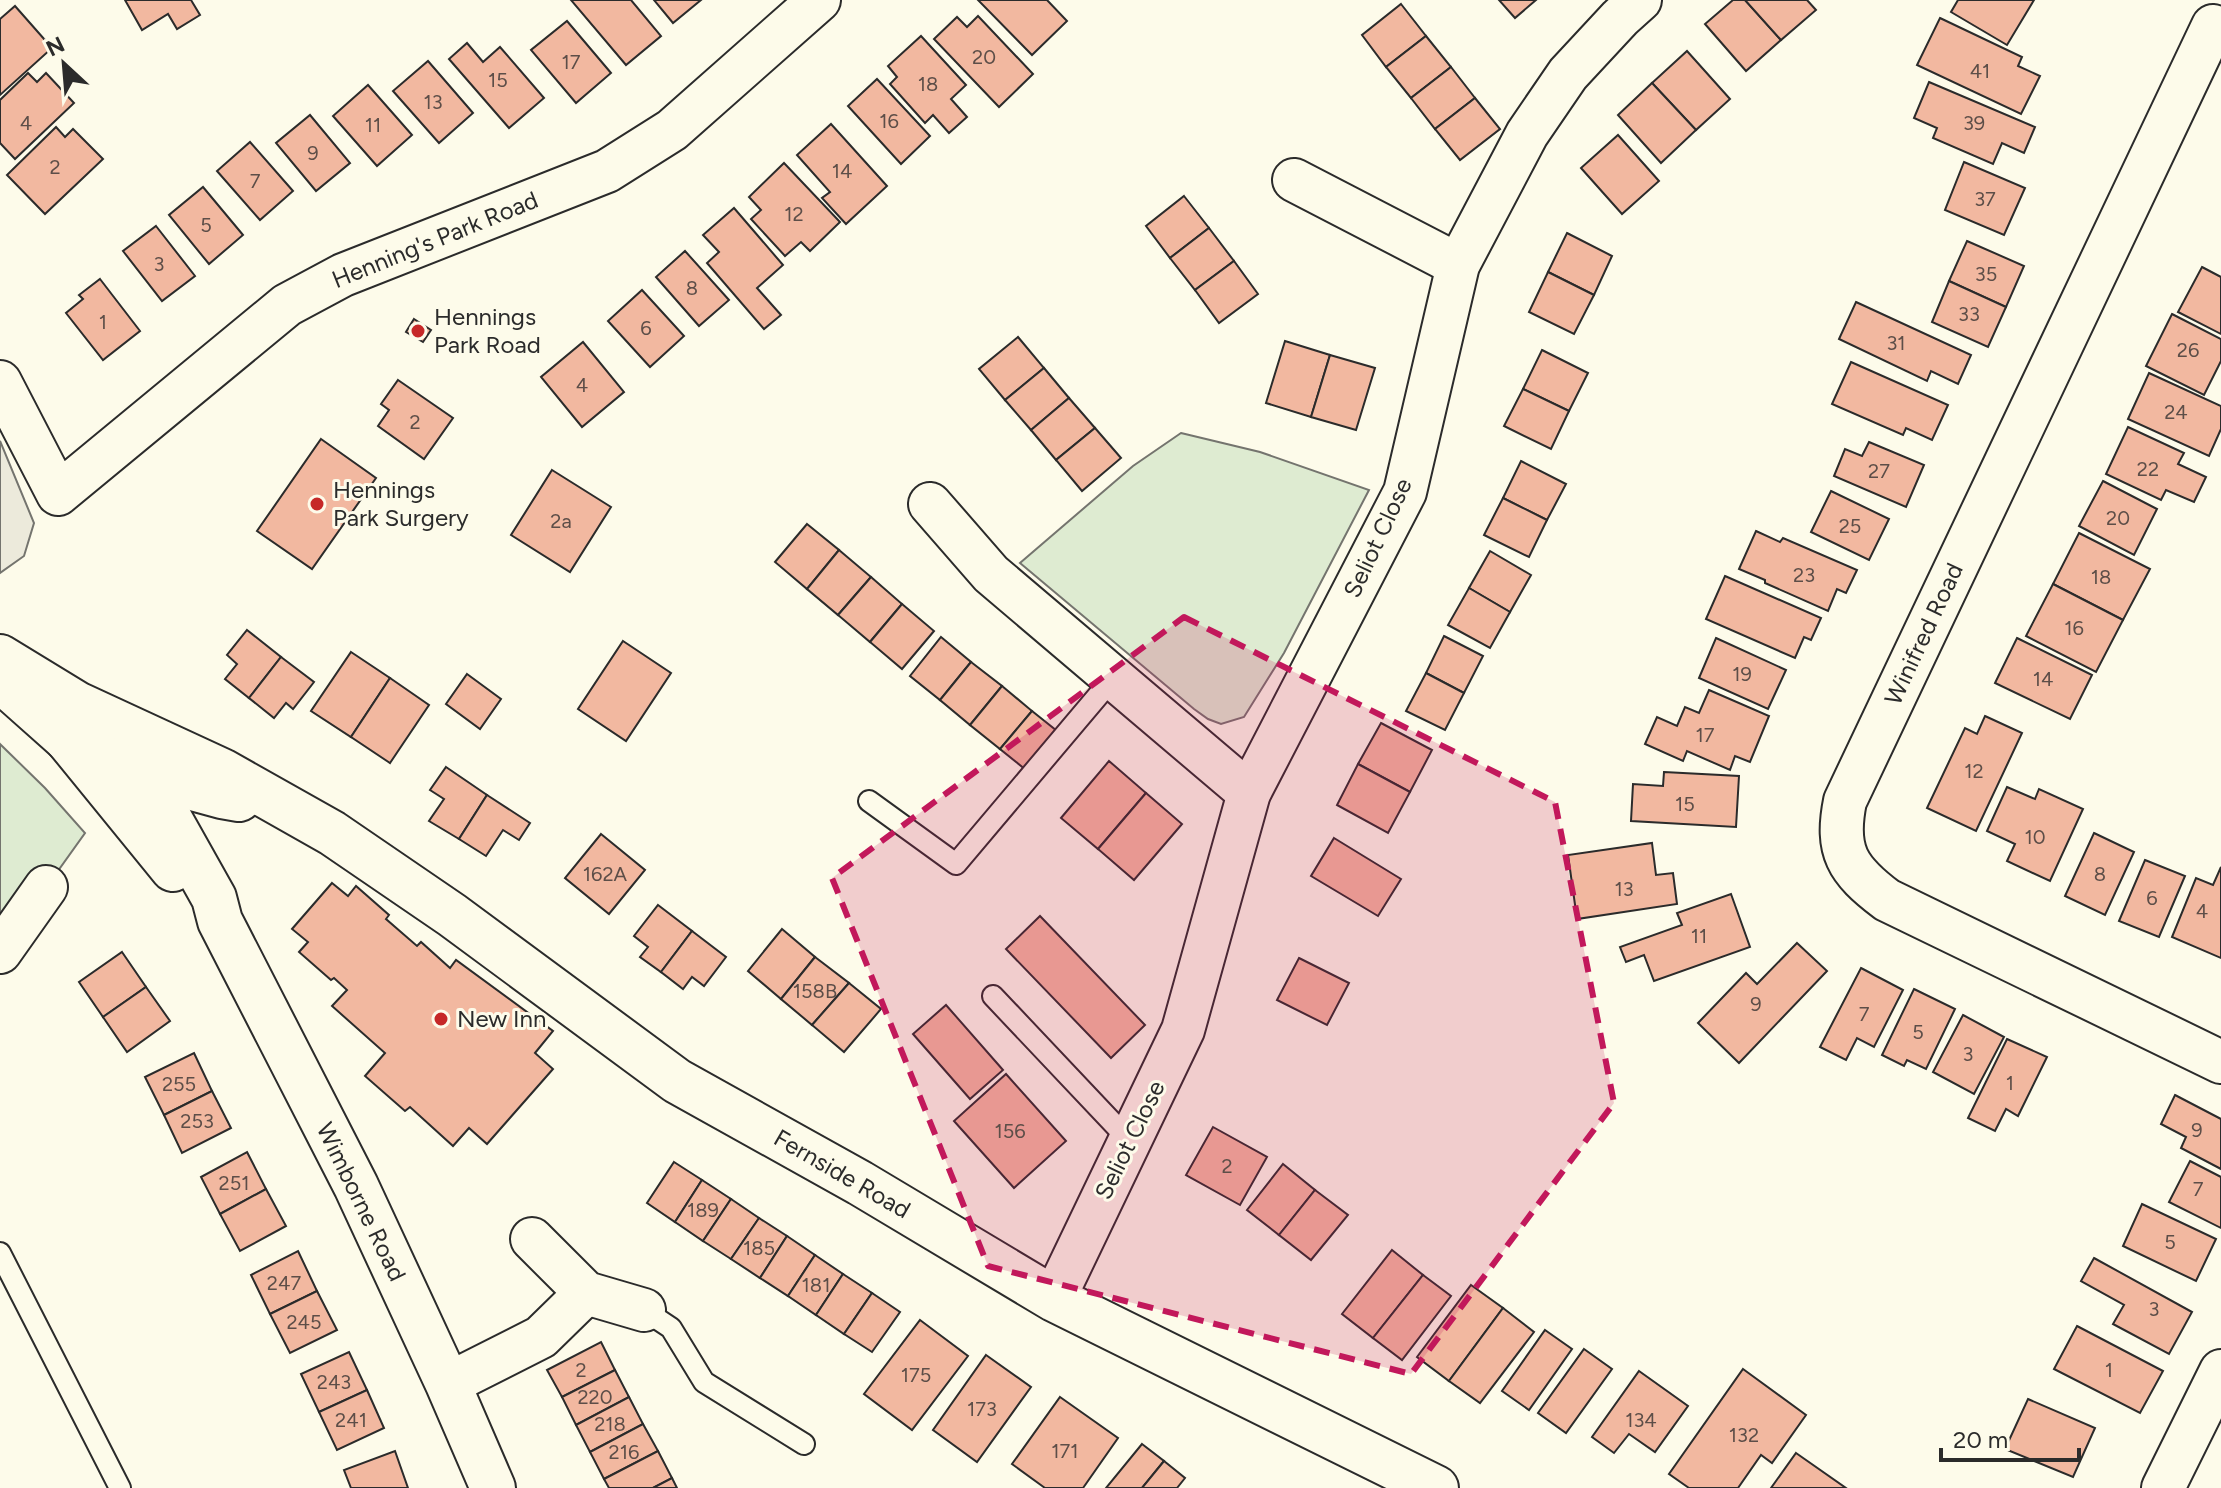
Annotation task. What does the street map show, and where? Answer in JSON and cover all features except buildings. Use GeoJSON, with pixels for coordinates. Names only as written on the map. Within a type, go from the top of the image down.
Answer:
{"type":"FeatureCollection","features":[{"type":"Feature","properties":{"kind":"main road","name":"Wimborne Road"},"geometry":{"type":"LineString","coordinates":[[0,657],[72,722],[202,904],[220,921]]}},
{"type":"Feature","properties":{"kind":"main road","name":"Wimborne Road"},"geometry":{"type":"LineString","coordinates":[[0,679],[72,722],[127,726]]}},
{"type":"Feature","properties":{"kind":"main road","name":"Fernside Road"},"geometry":{"type":"LineString","coordinates":[[72,722],[122,767],[222,796],[281,804]]}},
{"type":"Feature","properties":{"kind":"main road","name":"Fernside Road"},"geometry":{"type":"LineString","coordinates":[[127,726],[222,771],[332,833],[440,907],[677,1081],[860,1183],[1054,1299],[1436,1488]]}},
{"type":"Feature","properties":{"kind":"main road","name":"Wimborne Road"},"geometry":{"type":"LineString","coordinates":[[145,775],[214,898],[220,921],[356,1186],[493,1488]]}},
{"type":"Feature","properties":{"kind":"street","name":"Henning's Park Road"},"geometry":{"type":"LineString","coordinates":[[0,382],[58,494],[287,305],[343,275],[607,171],[672,130],[819,0]]}},
{"type":"Feature","properties":{"kind":"street","name":"Seliot Close"},"geometry":{"type":"LineString","coordinates":[[1054,1299],[1183,1030],[1249,793],[1405,492],[1458,265],[1535,122],[1568,74],[1640,0]]}},
{"type":"Feature","properties":{"kind":"street","name":"Winifred Road"},"geometry":{"type":"LineString","coordinates":[[2213,26],[1845,801],[1840,825],[1843,849],[1850,866],[1865,884],[1887,900],[2221,1062]]}},
{"type":"Feature","properties":{"kind":"street"},"geometry":{"type":"LineString","coordinates":[[1294,180],[1458,265]]}},
{"type":"Feature","properties":{"kind":"street"},"geometry":{"type":"LineString","coordinates":[[930,504],[991,574],[1249,793]]}},
{"type":"Feature","properties":{"kind":"street"},"geometry":{"type":"LineString","coordinates":[[0,952],[46,887]]}},
{"type":"Feature","properties":{"kind":"street"},"geometry":{"type":"LineString","coordinates":[[532,1239],[586,1293],[644,1310]]}},
{"type":"Feature","properties":{"kind":"street"},"geometry":{"type":"LineString","coordinates":[[448,1384],[541,1337],[586,1293]]}},
{"type":"Feature","properties":{"kind":"street"},"geometry":{"type":"LineString","coordinates":[[2163,1488],[2221,1371]]}},
{"type":"Feature","properties":{"kind":"lane"},"geometry":{"type":"LineString","coordinates":[[869,801],[956,864],[1113,678]]}},
{"type":"Feature","properties":{"kind":"lane"},"geometry":{"type":"LineString","coordinates":[[993,996],[1130,1141]]}},
{"type":"Feature","properties":{"kind":"lane"},"geometry":{"type":"LineString","coordinates":[[0,1253],[120,1488]]}},
{"type":"Feature","properties":{"kind":"lane"},"geometry":{"type":"LineString","coordinates":[[644,1310],[671,1328],[704,1382],[804,1444]]}},
{"type":"Feature","properties":{"kind":"highlighted area"},"geometry":{"type":"Polygon","coordinates":[[[1184,617],[1555,802],[1614,1103],[1411,1374],[988,1266],[832,878],[1184,617]]]}},
{"type":"Feature","properties":{"kind":"green space"},"geometry":{"type":"Polygon","coordinates":[[[1181,433],[1260,452],[1369,490],[1284,653],[1244,717],[1221,724],[1194,709],[1020,563],[1133,466],[1181,433]]]}},
{"type":"Feature","properties":{"kind":"green space"},"geometry":{"type":"Polygon","coordinates":[[[0,744],[85,833],[0,952],[0,744]]]}},
{"type":"Feature","properties":{"kind":"shaded area"},"geometry":{"type":"Polygon","coordinates":[[[0,441],[34,523],[24,556],[0,573],[0,441]]]}},
{"type":"Feature","properties":{"kind":"place","name":"Hennings Park Road"},"geometry":{"type":"Point","coordinates":[418,331]}},
{"type":"Feature","properties":{"kind":"place","name":"Hennings Park Surgery"},"geometry":{"type":"Point","coordinates":[317,504]}},
{"type":"Feature","properties":{"kind":"place","name":"New Inn"},"geometry":{"type":"Point","coordinates":[441,1019]}}]}
